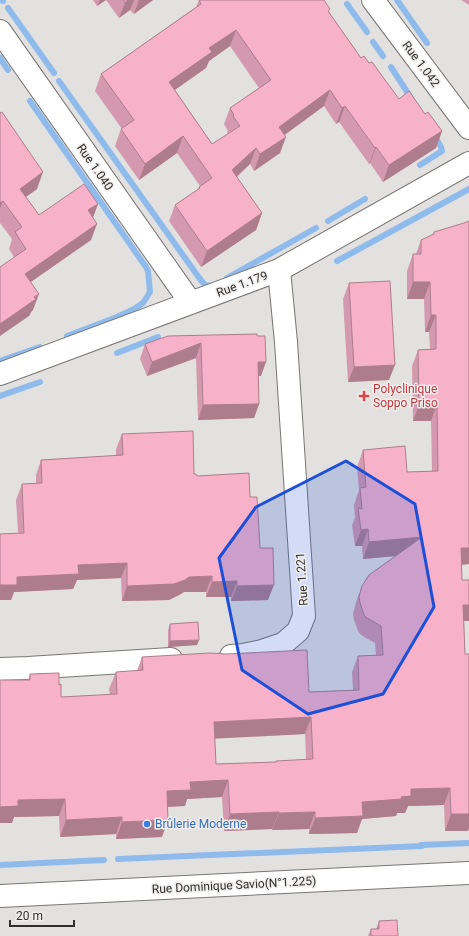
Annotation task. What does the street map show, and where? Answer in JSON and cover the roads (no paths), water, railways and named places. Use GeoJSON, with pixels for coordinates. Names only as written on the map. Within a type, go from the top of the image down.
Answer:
{"type":"FeatureCollection","features":[{"type":"Feature","properties":{"kind":"street","name":"Rue 1.042"},"geometry":{"type":"LineString","coordinates":[[373,0],[469,128]]}},
{"type":"Feature","properties":{"kind":"street","name":"Rue 1.040"},"geometry":{"type":"LineString","coordinates":[[0,30],[190,302]]}},
{"type":"Feature","properties":{"kind":"street","name":"Rue 1.179"},"geometry":{"type":"LineString","coordinates":[[0,374],[279,270],[469,163]]}},
{"type":"Feature","properties":{"kind":"street","name":"Rue 1.221"},"geometry":{"type":"LineString","coordinates":[[211,657],[256,653],[283,644],[298,631],[304,616],[286,342],[279,270]]}},
{"type":"Feature","properties":{"kind":"street"},"geometry":{"type":"LineString","coordinates":[[0,669],[187,658]]}},
{"type":"Feature","properties":{"kind":"street","name":"Rue Dominique Savio(N°1.225)"},"geometry":{"type":"LineString","coordinates":[[0,896],[469,874]]}},
{"type":"Feature","properties":{"kind":"waterway"},"geometry":{"type":"LineString","coordinates":[[397,0],[427,43]]}},
{"type":"Feature","properties":{"kind":"waterway"},"geometry":{"type":"LineString","coordinates":[[347,4],[367,32]]}},
{"type":"Feature","properties":{"kind":"waterway"},"geometry":{"type":"LineString","coordinates":[[8,8],[54,73]]}},
{"type":"Feature","properties":{"kind":"waterway"},"geometry":{"type":"LineString","coordinates":[[373,42],[383,56]]}},
{"type":"Feature","properties":{"kind":"waterway"},"geometry":{"type":"LineString","coordinates":[[0,58],[8,70]]}},
{"type":"Feature","properties":{"kind":"waterway"},"geometry":{"type":"LineString","coordinates":[[391,67],[411,98]]}},
{"type":"Feature","properties":{"kind":"waterway"},"geometry":{"type":"LineString","coordinates":[[59,81],[200,279],[205,285],[213,285]]}},
{"type":"Feature","properties":{"kind":"waterway"},"geometry":{"type":"LineString","coordinates":[[30,101],[148,271],[150,292],[143,303],[117,317],[67,336]]}},
{"type":"Feature","properties":{"kind":"waterway"},"geometry":{"type":"LineString","coordinates":[[420,165],[442,151],[434,135]]}},
{"type":"Feature","properties":{"kind":"waterway"},"geometry":{"type":"LineString","coordinates":[[337,261],[469,189]]}},
{"type":"Feature","properties":{"kind":"waterway"},"geometry":{"type":"LineString","coordinates":[[328,221],[365,199]]}},
{"type":"Feature","properties":{"kind":"waterway"},"geometry":{"type":"LineString","coordinates":[[227,278],[316,228]]}},
{"type":"Feature","properties":{"kind":"waterway"},"geometry":{"type":"LineString","coordinates":[[117,353],[158,337]]}},
{"type":"Feature","properties":{"kind":"waterway"},"geometry":{"type":"LineString","coordinates":[[0,361],[40,347]]}},
{"type":"Feature","properties":{"kind":"waterway"},"geometry":{"type":"LineString","coordinates":[[0,396],[40,382]]}},
{"type":"Feature","properties":{"kind":"waterway"},"geometry":{"type":"LineString","coordinates":[[421,845],[469,843]]}},
{"type":"Feature","properties":{"kind":"waterway"},"geometry":{"type":"LineString","coordinates":[[118,859],[422,846]]}},
{"type":"Feature","properties":{"kind":"waterway"},"geometry":{"type":"LineString","coordinates":[[0,865],[104,860]]}},
{"type":"Feature","properties":{"kind":"place","name":"Polyclinique Soppo Priso"},"geometry":{"type":"Point","coordinates":[364,396]}},
{"type":"Feature","properties":{"kind":"place","name":"Brûlerie Moderne"},"geometry":{"type":"Point","coordinates":[147,824]}}]}
